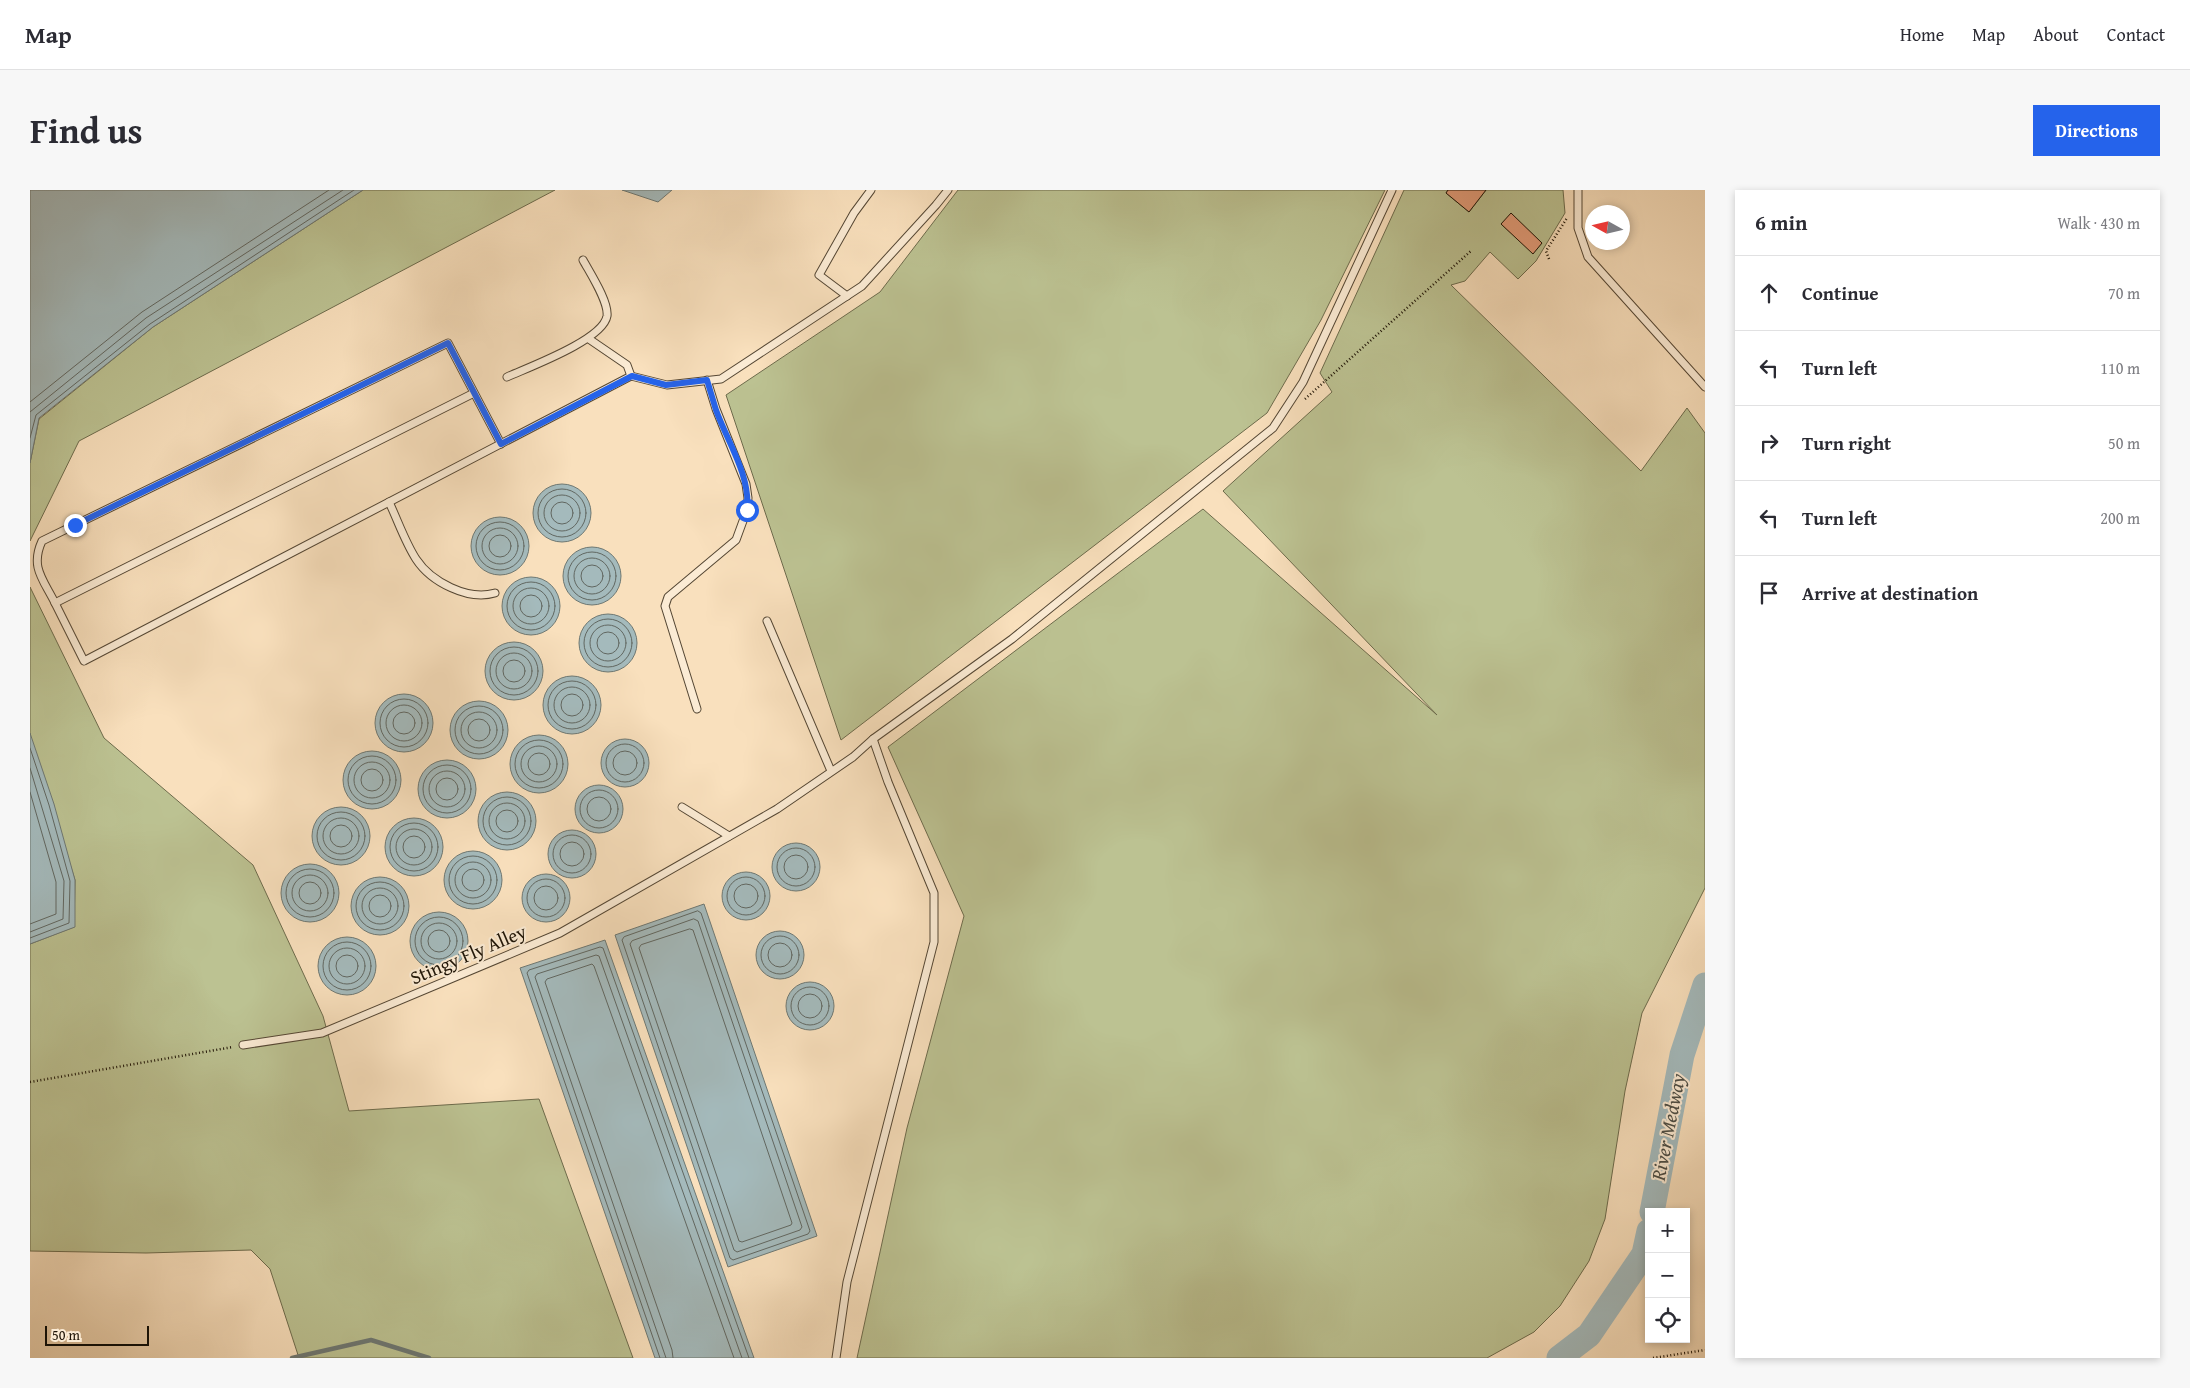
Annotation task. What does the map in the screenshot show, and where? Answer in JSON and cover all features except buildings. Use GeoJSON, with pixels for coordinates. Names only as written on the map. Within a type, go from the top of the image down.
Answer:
{"type":"FeatureCollection","features":[{"type":"Feature","properties":{"kind":"lane"},"geometry":{"type":"LineString","coordinates":[[847,296],[819,275],[854,213],[870,190]]}},
{"type":"Feature","properties":{"kind":"lane"},"geometry":{"type":"LineString","coordinates":[[501,444],[448,343],[42,541],[36,553],[35,565],[84,661],[632,376],[666,385],[722,379],[862,286],[948,190]]}},
{"type":"Feature","properties":{"kind":"lane","name":"Stingy Fly Alley"},"geometry":{"type":"LineString","coordinates":[[243,1045],[322,1032],[560,934],[777,809],[853,757],[873,739],[1012,639],[1273,428],[1303,382],[1392,190]]}},
{"type":"Feature","properties":{"kind":"lane"},"geometry":{"type":"LineString","coordinates":[[1578,190],[1578,228],[1588,257],[1705,387]]}},
{"type":"Feature","properties":{"kind":"lane"},"geometry":{"type":"LineString","coordinates":[[508,377],[589,339],[602,327],[607,316],[606,305],[583,260]]}},
{"type":"Feature","properties":{"kind":"lane"},"geometry":{"type":"LineString","coordinates":[[589,339],[627,366],[632,376]]}},
{"type":"Feature","properties":{"kind":"lane"},"geometry":{"type":"LineString","coordinates":[[697,709],[665,606],[668,597],[736,540],[747,510],[748,498],[746,484],[716,409],[707,380]]}},
{"type":"Feature","properties":{"kind":"lane"},"geometry":{"type":"LineString","coordinates":[[55,603],[474,393]]}},
{"type":"Feature","properties":{"kind":"lane"},"geometry":{"type":"LineString","coordinates":[[389,502],[415,558],[423,568],[437,579],[459,590],[479,595],[495,593]]}},
{"type":"Feature","properties":{"kind":"lane"},"geometry":{"type":"LineString","coordinates":[[767,621],[831,772]]}},
{"type":"Feature","properties":{"kind":"lane"},"geometry":{"type":"LineString","coordinates":[[836,1358],[847,1282],[934,942],[934,893],[888,782],[873,739]]}},
{"type":"Feature","properties":{"kind":"lane"},"geometry":{"type":"LineString","coordinates":[[682,807],[729,836]]}},
{"type":"Feature","properties":{"kind":"path"},"geometry":{"type":"LineString","coordinates":[[1549,259],[1546,251],[1569,216]]}},
{"type":"Feature","properties":{"kind":"path"},"geometry":{"type":"LineString","coordinates":[[1302,402],[1472,250]]}},
{"type":"Feature","properties":{"kind":"path"},"geometry":{"type":"LineString","coordinates":[[30,1082],[243,1045]]}},
{"type":"Feature","properties":{"kind":"path"},"geometry":{"type":"LineString","coordinates":[[1653,1358],[1705,1350]]}},
{"type":"Feature","properties":{"kind":"green space"},"geometry":{"type":"Polygon","coordinates":[[[363,190],[555,190],[79,441],[30,541],[30,463],[39,419],[153,327],[363,190]]]}},
{"type":"Feature","properties":{"kind":"green space"},"geometry":{"type":"Polygon","coordinates":[[[958,190],[1385,190],[1321,320],[1267,413],[841,740],[726,395],[880,292],[958,190]]]}},
{"type":"Feature","properties":{"kind":"green space"},"geometry":{"type":"Polygon","coordinates":[[[1404,190],[1448,190],[1446,193],[1469,212],[1486,190],[1563,190],[1565,213],[1536,261],[1518,279],[1490,252],[1465,281],[1451,285],[1641,471],[1687,408],[1705,433],[1705,888],[1642,1013],[1625,1091],[1605,1219],[1589,1261],[1560,1306],[1534,1332],[1487,1358],[857,1358],[907,1128],[964,916],[888,747],[1203,509],[1437,715],[1223,491],[1332,392],[1320,373],[1404,190]],[[1511,214],[1501,224],[1533,253],[1542,243],[1511,214]]]}},
{"type":"Feature","properties":{"kind":"green space"},"geometry":{"type":"Polygon","coordinates":[[[30,587],[104,738],[253,865],[323,1016],[349,1111],[539,1099],[633,1358],[299,1358],[270,1269],[251,1250],[146,1253],[30,1251],[30,944],[74,927],[75,880],[30,737],[30,587]]]}},
{"type":"Feature","properties":{"kind":"water"},"geometry":{"type":"Polygon","coordinates":[[[30,190],[363,190],[153,327],[39,418],[30,463],[30,190]]]}},
{"type":"Feature","properties":{"kind":"water"},"geometry":{"type":"Polygon","coordinates":[[[622,190],[672,190],[658,202],[622,190]]]}},
{"type":"Feature","properties":{"kind":"water"},"geometry":{"type":"Polygon","coordinates":[[[556,484],[568,484],[583,492],[591,507],[591,519],[583,534],[568,542],[556,542],[541,534],[533,519],[533,507],[541,492],[556,484]]]}},
{"type":"Feature","properties":{"kind":"water"},"geometry":{"type":"Polygon","coordinates":[[[494,517],[506,517],[521,525],[529,540],[529,552],[521,567],[506,575],[494,575],[479,567],[471,552],[471,540],[479,525],[494,517]]]}},
{"type":"Feature","properties":{"kind":"water"},"geometry":{"type":"Polygon","coordinates":[[[586,547],[598,547],[613,555],[621,570],[621,582],[613,597],[598,605],[586,605],[571,597],[563,582],[563,570],[571,555],[586,547]]]}},
{"type":"Feature","properties":{"kind":"water"},"geometry":{"type":"Polygon","coordinates":[[[525,577],[537,577],[552,585],[560,600],[560,612],[552,627],[537,635],[525,635],[510,627],[502,612],[502,600],[510,585],[525,577]]]}},
{"type":"Feature","properties":{"kind":"water"},"geometry":{"type":"Polygon","coordinates":[[[602,614],[614,614],[629,622],[637,637],[637,649],[629,664],[614,672],[602,672],[587,664],[579,649],[579,637],[587,622],[602,614]]]}},
{"type":"Feature","properties":{"kind":"water"},"geometry":{"type":"Polygon","coordinates":[[[508,642],[520,642],[535,650],[543,665],[543,677],[535,692],[520,700],[508,700],[493,692],[485,677],[485,665],[493,650],[508,642]]]}},
{"type":"Feature","properties":{"kind":"water"},"geometry":{"type":"Polygon","coordinates":[[[566,676],[578,676],[593,684],[601,699],[601,711],[593,726],[578,734],[566,734],[551,726],[543,711],[543,699],[551,684],[566,676]]]}},
{"type":"Feature","properties":{"kind":"water"},"geometry":{"type":"Polygon","coordinates":[[[398,694],[410,694],[425,702],[433,717],[433,729],[425,744],[410,752],[398,752],[383,744],[375,729],[375,717],[383,702],[398,694]]]}},
{"type":"Feature","properties":{"kind":"water"},"geometry":{"type":"Polygon","coordinates":[[[473,701],[485,701],[500,709],[508,724],[508,736],[500,751],[485,759],[473,759],[458,751],[450,736],[450,724],[458,709],[473,701]]]}},
{"type":"Feature","properties":{"kind":"water"},"geometry":{"type":"Polygon","coordinates":[[[30,733],[54,804],[75,880],[75,927],[30,944],[30,733]]]}},
{"type":"Feature","properties":{"kind":"water"},"geometry":{"type":"Polygon","coordinates":[[[533,735],[545,735],[560,743],[568,758],[568,770],[560,785],[545,793],[533,793],[518,785],[510,770],[510,758],[518,743],[533,735]]]}},
{"type":"Feature","properties":{"kind":"water"},"geometry":{"type":"Polygon","coordinates":[[[625,739],[634,741],[642,746],[647,754],[649,763],[647,772],[642,780],[634,785],[625,787],[616,785],[608,780],[603,772],[601,763],[603,754],[608,746],[616,741],[625,739]]]}},
{"type":"Feature","properties":{"kind":"water"},"geometry":{"type":"Polygon","coordinates":[[[366,751],[378,751],[393,759],[401,774],[401,786],[393,801],[378,809],[366,809],[351,801],[343,786],[343,774],[351,759],[366,751]]]}},
{"type":"Feature","properties":{"kind":"water"},"geometry":{"type":"Polygon","coordinates":[[[441,760],[453,760],[468,768],[476,783],[476,795],[468,810],[453,818],[441,818],[426,810],[418,795],[418,783],[426,768],[441,760]]]}},
{"type":"Feature","properties":{"kind":"water"},"geometry":{"type":"Polygon","coordinates":[[[599,785],[608,787],[616,792],[621,800],[623,809],[621,818],[616,826],[608,831],[599,833],[590,831],[582,826],[577,818],[575,809],[577,800],[582,792],[590,787],[599,785]]]}},
{"type":"Feature","properties":{"kind":"water"},"geometry":{"type":"Polygon","coordinates":[[[501,792],[513,792],[528,800],[536,815],[536,827],[528,842],[513,850],[501,850],[486,842],[478,827],[478,815],[486,800],[501,792]]]}},
{"type":"Feature","properties":{"kind":"water"},"geometry":{"type":"Polygon","coordinates":[[[335,807],[347,807],[362,815],[370,830],[370,842],[362,857],[347,865],[335,865],[320,857],[312,842],[312,830],[320,815],[335,807]]]}},
{"type":"Feature","properties":{"kind":"water"},"geometry":{"type":"Polygon","coordinates":[[[408,818],[420,818],[435,826],[443,841],[443,853],[435,868],[420,876],[408,876],[393,868],[385,853],[385,841],[393,826],[408,818]]]}},
{"type":"Feature","properties":{"kind":"water"},"geometry":{"type":"Polygon","coordinates":[[[572,830],[581,832],[589,837],[594,845],[596,854],[594,863],[589,871],[581,876],[572,878],[563,876],[555,871],[550,863],[548,854],[550,845],[555,837],[563,832],[572,830]]]}},
{"type":"Feature","properties":{"kind":"water"},"geometry":{"type":"Polygon","coordinates":[[[796,843],[805,845],[813,850],[818,858],[820,867],[818,876],[813,884],[805,889],[796,891],[787,889],[779,884],[774,876],[772,867],[774,858],[779,850],[787,845],[796,843]]]}},
{"type":"Feature","properties":{"kind":"water"},"geometry":{"type":"Polygon","coordinates":[[[467,851],[479,851],[494,859],[502,874],[502,886],[494,901],[479,909],[467,909],[452,901],[444,886],[444,874],[452,859],[467,851]]]}},
{"type":"Feature","properties":{"kind":"water"},"geometry":{"type":"Polygon","coordinates":[[[304,864],[316,864],[331,872],[339,887],[339,899],[331,914],[316,922],[304,922],[289,914],[281,899],[281,887],[289,872],[304,864]]]}},
{"type":"Feature","properties":{"kind":"water"},"geometry":{"type":"Polygon","coordinates":[[[746,872],[755,874],[763,879],[768,887],[770,896],[768,905],[763,913],[755,918],[746,920],[737,918],[729,913],[724,905],[722,896],[724,887],[729,879],[737,874],[746,872]]]}},
{"type":"Feature","properties":{"kind":"water"},"geometry":{"type":"Polygon","coordinates":[[[546,874],[555,876],[563,881],[568,889],[570,898],[568,907],[563,915],[555,920],[546,922],[537,920],[529,915],[524,907],[522,898],[524,889],[529,881],[537,876],[546,874]]]}},
{"type":"Feature","properties":{"kind":"water"},"geometry":{"type":"Polygon","coordinates":[[[374,877],[386,877],[401,885],[409,900],[409,912],[401,927],[386,935],[374,935],[359,927],[351,912],[351,900],[359,885],[374,877]]]}},
{"type":"Feature","properties":{"kind":"water"},"geometry":{"type":"Polygon","coordinates":[[[704,904],[817,1236],[728,1267],[615,935],[704,904]]]}},
{"type":"Feature","properties":{"kind":"water"},"geometry":{"type":"Polygon","coordinates":[[[433,912],[445,912],[460,920],[468,935],[468,947],[460,962],[445,970],[433,970],[418,962],[410,947],[410,935],[418,920],[433,912]]]}},
{"type":"Feature","properties":{"kind":"water"},"geometry":{"type":"Polygon","coordinates":[[[780,931],[789,933],[797,938],[802,946],[804,955],[802,964],[797,972],[789,977],[780,979],[771,977],[763,972],[758,964],[756,955],[758,946],[763,938],[771,933],[780,931]]]}},
{"type":"Feature","properties":{"kind":"water"},"geometry":{"type":"Polygon","coordinates":[[[341,937],[353,937],[368,945],[376,960],[376,972],[368,987],[353,995],[341,995],[326,987],[318,972],[318,960],[326,945],[341,937]]]}},
{"type":"Feature","properties":{"kind":"water"},"geometry":{"type":"Polygon","coordinates":[[[605,940],[754,1358],[655,1358],[520,968],[605,940]]]}},
{"type":"Feature","properties":{"kind":"water"},"geometry":{"type":"Polygon","coordinates":[[[810,982],[819,984],[827,989],[832,997],[834,1006],[832,1015],[827,1023],[819,1028],[810,1030],[801,1028],[793,1023],[788,1015],[786,1006],[788,997],[793,989],[801,984],[810,982]]]}},
{"type":"Feature","properties":{"kind":"waterway","name":"River Medway"},"geometry":{"type":"LineString","coordinates":[[1653,1208],[1682,1055],[1705,985]]}},
{"type":"Feature","properties":{"kind":"waterway","name":"River Medway"},"geometry":{"type":"LineString","coordinates":[[1559,1358],[1589,1335],[1644,1254],[1645,1249]]}},
{"type":"Feature","properties":{"kind":"waterway"},"geometry":{"type":"LineString","coordinates":[[292,1358],[371,1340],[429,1358]]}},
{"type":"Feature","properties":{"kind":"route"},"geometry":{"type":"LineString","coordinates":[[75,525],[448,343],[501,444],[632,376],[666,385],[707,380],[716,409],[746,484],[747,510]]}}]}
